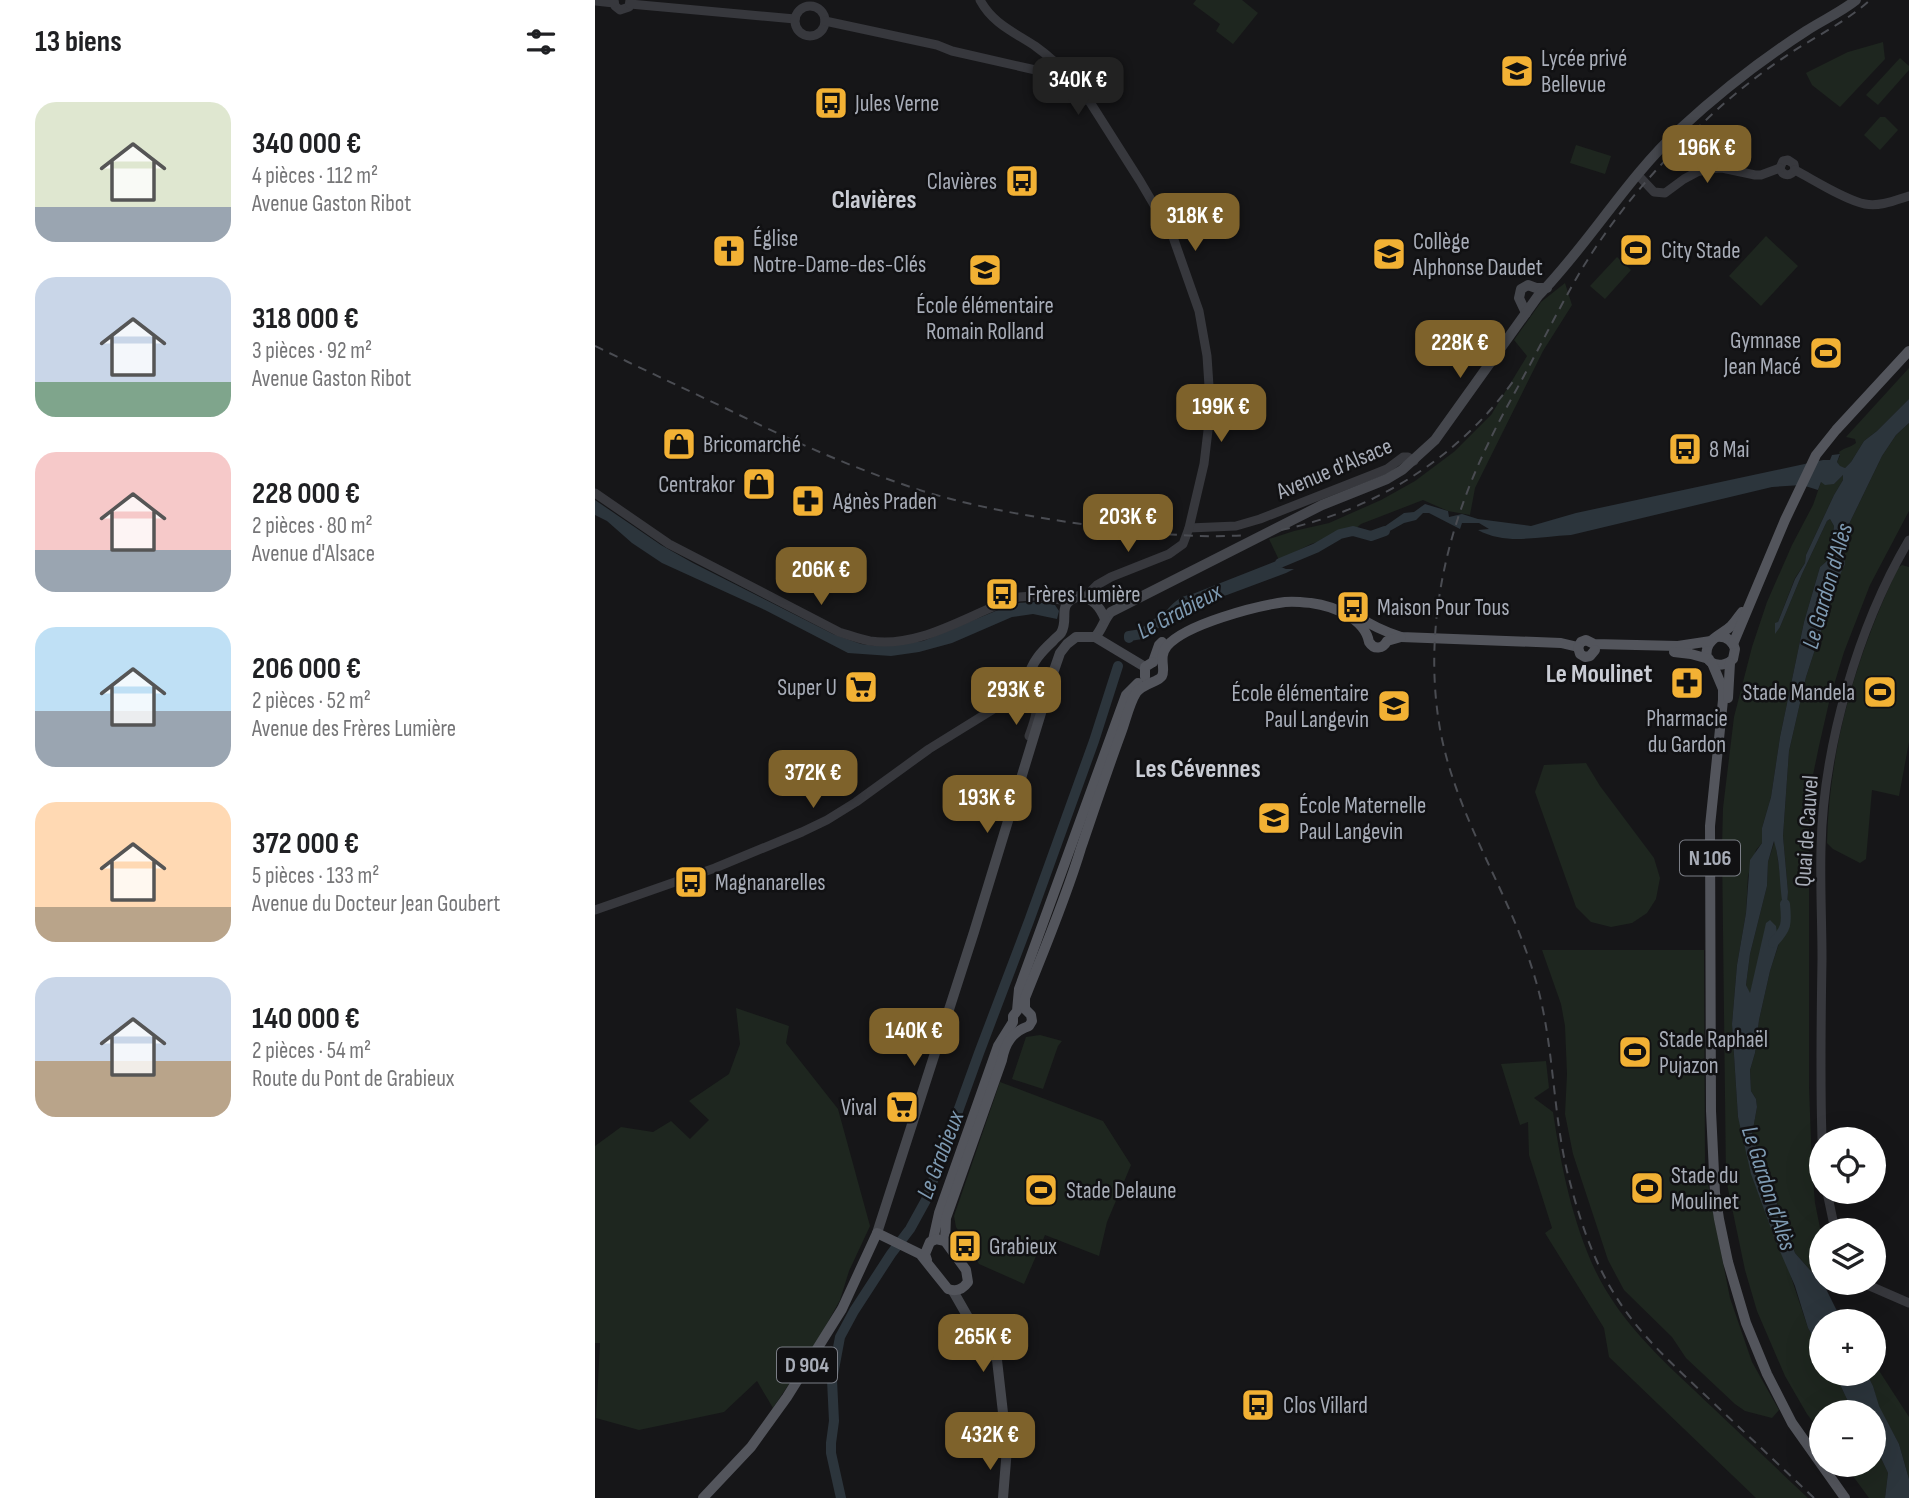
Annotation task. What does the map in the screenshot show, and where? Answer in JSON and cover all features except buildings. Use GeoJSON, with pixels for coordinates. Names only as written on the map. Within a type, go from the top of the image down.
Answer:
{"type":"FeatureCollection","features":[{"type":"Feature","properties":{"kind":"main road","name":"Avenue d'Alsace"},"geometry":{"type":"LineString","coordinates":[[1414,461],[1435,440],[1534,299],[1581,248],[1638,175],[1678,131],[1743,74],[1856,0]]}},
{"type":"Feature","properties":{"kind":"main road"},"geometry":{"type":"LineString","coordinates":[[1017,1026],[1013,1016],[1021,1010],[1136,693],[1150,669],[1159,645],[1185,626],[1207,617],[1284,596],[1310,596],[1333,602],[1380,634],[1561,643],[1578,647],[1585,640],[1594,647],[1677,652],[1691,654],[1721,666],[1730,663],[1735,654],[1733,644],[1751,598],[1814,457],[1909,351]]}},
{"type":"Feature","properties":{"kind":"main road"},"geometry":{"type":"LineString","coordinates":[[1097,635],[1106,614],[1322,505],[1387,480],[1414,461]]}},
{"type":"Feature","properties":{"kind":"main road"},"geometry":{"type":"LineString","coordinates":[[1106,614],[1089,598],[1079,596],[1063,601],[1063,625],[1060,634],[1039,655],[1031,668],[1037,683],[1051,679],[1060,653],[1067,643],[1076,637],[1097,635],[1150,669]]}},
{"type":"Feature","properties":{"kind":"main road"},"geometry":{"type":"LineString","coordinates":[[1710,661],[1707,650],[1714,639],[1733,624],[1751,598]]}},
{"type":"Feature","properties":{"kind":"main road"},"geometry":{"type":"LineString","coordinates":[[1594,647],[1678,646],[1726,638],[1733,644]]}},
{"type":"Feature","properties":{"kind":"main road","name":"N 106"},"geometry":{"type":"LineString","coordinates":[[1710,661],[1723,689],[1710,826],[1711,1111],[1719,1219],[1728,1262],[1747,1323],[1767,1374],[1792,1423],[1845,1498]]}},
{"type":"Feature","properties":{"kind":"main road","name":"N 106"},"geometry":{"type":"LineString","coordinates":[[1720,739],[1728,703],[1730,663]]}},
{"type":"Feature","properties":{"kind":"main road","name":"D 904"},"geometry":{"type":"LineString","coordinates":[[703,1498],[751,1447],[787,1397],[842,1309],[882,1235],[1045,700],[1037,683]]}},
{"type":"Feature","properties":{"kind":"main road"},"geometry":{"type":"LineString","coordinates":[[1017,1026],[1026,1028],[1032,1021],[1031,1015],[1021,1010]]}},
{"type":"Feature","properties":{"kind":"main road"},"geometry":{"type":"LineString","coordinates":[[945,1241],[946,1218],[1005,1048],[1017,1026]]}},
{"type":"Feature","properties":{"kind":"main road"},"geometry":{"type":"LineString","coordinates":[[927,1260],[925,1254],[998,1046],[1017,1026]]}},
{"type":"Feature","properties":{"kind":"main road"},"geometry":{"type":"LineString","coordinates":[[882,1235],[914,1250],[927,1260],[948,1289],[958,1290],[968,1282],[965,1268],[945,1241],[940,1239],[914,1250]]}},
{"type":"Feature","properties":{"kind":"main road"},"geometry":{"type":"LineString","coordinates":[[958,1290],[969,1320],[996,1360],[1006,1433],[1003,1498]]}},
{"type":"Feature","properties":{"kind":"street"},"geometry":{"type":"LineString","coordinates":[[825,23],[937,45],[952,51],[1040,71],[1070,83],[1082,77],[1090,82],[1093,92],[1088,99],[1082,102],[1074,100],[1069,95],[1070,83],[1049,56],[1008,30],[992,17],[980,0]]}},
{"type":"Feature","properties":{"kind":"street"},"geometry":{"type":"LineString","coordinates":[[595,1],[614,1],[620,10],[627,9],[630,2],[795,19]]}},
{"type":"Feature","properties":{"kind":"street"},"geometry":{"type":"LineString","coordinates":[[809,5],[822,11],[825,23],[817,34],[806,35],[798,29],[795,19],[800,9],[809,5]]}},
{"type":"Feature","properties":{"kind":"street"},"geometry":{"type":"LineString","coordinates":[[1088,99],[1173,237],[1199,311],[1209,386],[1209,422],[1204,464],[1183,544],[1169,554],[1111,577],[1094,588],[1089,598]]}},
{"type":"Feature","properties":{"kind":"street"},"geometry":{"type":"LineString","coordinates":[[1638,175],[1654,191],[1665,193],[1697,172],[1722,168],[1762,175],[1780,168],[1781,163],[1788,160],[1794,164],[1795,170],[1867,205],[1909,196]]}},
{"type":"Feature","properties":{"kind":"street","name":"Avenue d'Alsace"},"geometry":{"type":"LineString","coordinates":[[1189,528],[1236,526],[1372,475],[1403,457],[1414,461]]}},
{"type":"Feature","properties":{"kind":"street"},"geometry":{"type":"LineString","coordinates":[[595,493],[669,544],[839,632],[862,639],[883,641],[918,637],[1019,597],[1033,596],[1063,601]]}},
{"type":"Feature","properties":{"kind":"street"},"geometry":{"type":"LineString","coordinates":[[1192,513],[1210,526]]}},
{"type":"Feature","properties":{"kind":"street","name":"Quai de Cauvel"},"geometry":{"type":"LineString","coordinates":[[1822,1127],[1821,846],[1828,777],[1847,689],[1862,640],[1879,597],[1909,540]]}},
{"type":"Feature","properties":{"kind":"street"},"geometry":{"type":"LineString","coordinates":[[595,909],[716,868],[827,820],[929,749],[1037,683]]}},
{"type":"Feature","properties":{"kind":"street"},"geometry":{"type":"LineString","coordinates":[[1019,692],[1032,697],[1037,703],[1029,737],[1029,750]]}},
{"type":"Feature","properties":{"kind":"street"},"geometry":{"type":"LineString","coordinates":[[1886,1293],[1909,1303]]}},
{"type":"Feature","properties":{"kind":"shaded area"},"geometry":{"type":"Polygon","coordinates":[[[1196,0],[1242,0],[1258,13],[1233,44],[1216,31],[1220,24],[1193,4],[1196,0]]]}},
{"type":"Feature","properties":{"kind":"shaded area"},"geometry":{"type":"Polygon","coordinates":[[[1883,42],[1885,59],[1840,107],[1812,85],[1806,73],[1848,52],[1883,42]]]}},
{"type":"Feature","properties":{"kind":"shaded area"},"geometry":{"type":"Polygon","coordinates":[[[1900,58],[1909,66],[1909,70],[1878,105],[1866,95],[1900,58]]]}},
{"type":"Feature","properties":{"kind":"shaded area"},"geometry":{"type":"Polygon","coordinates":[[[1880,117],[1885,117],[1898,130],[1880,150],[1864,135],[1880,117]]]}},
{"type":"Feature","properties":{"kind":"shaded area"},"geometry":{"type":"Polygon","coordinates":[[[1576,145],[1611,156],[1605,174],[1570,163],[1576,145]]]}},
{"type":"Feature","properties":{"kind":"shaded area"},"geometry":{"type":"Polygon","coordinates":[[[1766,236],[1798,266],[1761,306],[1729,276],[1766,236]]]}},
{"type":"Feature","properties":{"kind":"shaded area"},"geometry":{"type":"Polygon","coordinates":[[[1617,257],[1631,270],[1605,299],[1590,286],[1617,257]]]}},
{"type":"Feature","properties":{"kind":"shaded area"},"geometry":{"type":"Polygon","coordinates":[[[1565,283],[1572,305],[1543,351],[1475,488],[1470,515],[1448,511],[1423,500],[1361,524],[1353,531],[1311,544],[1279,560],[1269,539],[1329,523],[1381,500],[1415,481],[1455,451],[1491,415],[1527,356],[1514,340],[1541,302],[1565,283]]]}},
{"type":"Feature","properties":{"kind":"shaded area"},"geometry":{"type":"Polygon","coordinates":[[[1909,368],[1909,399],[1864,441],[1845,468],[1840,467],[1837,462],[1839,452],[1856,443],[1855,439],[1846,437],[1909,368]]]}},
{"type":"Feature","properties":{"kind":"shaded area"},"geometry":{"type":"Polygon","coordinates":[[[1909,423],[1909,511],[1870,585],[1844,652],[1830,698],[1813,775],[1809,816],[1809,1204],[1815,1204],[1818,1218],[1809,1218],[1809,1269],[1795,1253],[1752,1135],[1757,1107],[1751,1091],[1750,1070],[1770,971],[1782,934],[1756,970],[1750,995],[1746,985],[1750,954],[1767,886],[1768,862],[1775,840],[1786,916],[1788,892],[1783,836],[1789,751],[1806,677],[1823,625],[1821,621],[1845,555],[1842,542],[1882,456],[1896,435],[1909,423]]]}},
{"type":"Feature","properties":{"kind":"shaded area"},"geometry":{"type":"Polygon","coordinates":[[[1844,474],[1806,555],[1805,563],[1795,578],[1778,622],[1780,627],[1802,574],[1830,519],[1834,526],[1831,552],[1828,560],[1820,567],[1804,622],[1780,737],[1771,797],[1762,828],[1762,843],[1756,850],[1748,876],[1732,1024],[1738,1117],[1809,1330],[1809,1386],[1841,1386],[1847,1400],[1809,1400],[1809,1417],[1785,1376],[1757,1311],[1745,1270],[1726,1179],[1723,808],[1734,717],[1767,602],[1813,505],[1821,482],[1834,484],[1844,474]]]}},
{"type":"Feature","properties":{"kind":"shaded area","name":"Stade Mandela"},"geometry":{"type":"Polygon","coordinates":[[[1902,565],[1909,567],[1909,742],[1899,796],[1872,790],[1866,859],[1860,863],[1827,843],[1833,772],[1858,667],[1883,601],[1898,568],[1902,565]]]}},
{"type":"Feature","properties":{"kind":"shaded area"},"geometry":{"type":"Polygon","coordinates":[[[1586,763],[1654,858],[1660,878],[1656,899],[1647,913],[1632,923],[1611,927],[1591,922],[1576,907],[1535,792],[1544,765],[1586,763]]]}},
{"type":"Feature","properties":{"kind":"shaded area","name":"Stade du Moulinet"},"geometry":{"type":"Polygon","coordinates":[[[1542,950],[1704,950],[1705,1164],[1730,1298],[1752,1362],[1779,1410],[1772,1418],[1745,1411],[1686,1358],[1672,1337],[1624,1290],[1608,1260],[1573,1154],[1565,1114],[1565,1026],[1561,1004],[1542,950]]]}},
{"type":"Feature","properties":{"kind":"shaded area"},"geometry":{"type":"Polygon","coordinates":[[[736,1008],[789,1026],[786,1043],[838,1109],[870,1226],[849,1271],[840,1300],[818,1340],[773,1408],[757,1381],[724,1412],[639,1430],[596,1418],[600,1343],[595,1343],[595,1146],[621,1127],[653,1132],[671,1121],[690,1139],[709,1120],[689,1101],[729,1074],[740,1044],[736,1008]]]}},
{"type":"Feature","properties":{"kind":"shaded area"},"geometry":{"type":"Polygon","coordinates":[[[1040,1035],[1062,1041],[1043,1089],[1012,1079],[1026,1037],[1040,1035]]]}},
{"type":"Feature","properties":{"kind":"shaded area"},"geometry":{"type":"Polygon","coordinates":[[[1546,1061],[1549,1088],[1534,1098],[1553,1112],[1574,1212],[1587,1251],[1606,1290],[1632,1327],[1663,1360],[1808,1498],[1756,1498],[1609,1357],[1604,1328],[1545,1233],[1552,1228],[1529,1155],[1528,1122],[1520,1125],[1501,1064],[1546,1061]]]}},
{"type":"Feature","properties":{"kind":"shaded area","name":"Stade Delaune"},"geometry":{"type":"Polygon","coordinates":[[[1000,1082],[1103,1121],[1131,1165],[1107,1222],[1099,1256],[1045,1235],[1024,1284],[979,1264],[956,1227],[954,1216],[1000,1082]]]}},
{"type":"Feature","properties":{"kind":"shaded area"},"geometry":{"type":"Polygon","coordinates":[[[1886,1382],[1909,1417],[1909,1479],[1899,1444],[1886,1420],[1886,1400],[1876,1400],[1873,1386],[1886,1386],[1886,1382]]]}},
{"type":"Feature","properties":{"kind":"shaded area"},"geometry":{"type":"Polygon","coordinates":[[[1886,1469],[1888,1473],[1885,1498],[1869,1498],[1854,1477],[1886,1477],[1886,1469]]]}},
{"type":"Feature","properties":{"kind":"water"},"geometry":{"type":"Polygon","coordinates":[[[1909,399],[1909,423],[1896,435],[1882,456],[1842,542],[1845,564],[1825,607],[1821,621],[1823,625],[1806,677],[1789,751],[1783,836],[1788,892],[1786,919],[1774,841],[1746,985],[1750,993],[1766,923],[1770,920],[1776,926],[1777,934],[1782,933],[1770,971],[1750,1070],[1751,1091],[1757,1107],[1752,1135],[1795,1253],[1809,1269],[1809,1295],[1829,1295],[1836,1309],[1809,1309],[1809,1330],[1795,1286],[1751,1174],[1738,1117],[1732,1024],[1750,860],[1762,843],[1762,828],[1771,797],[1780,737],[1804,622],[1820,567],[1828,560],[1831,552],[1834,526],[1830,519],[1775,634],[1775,623],[1778,622],[1843,475],[1834,484],[1825,485],[1821,482],[1818,490],[1802,485],[1772,487],[1571,535],[1500,538],[1478,530],[1489,529],[1479,523],[1462,523],[1460,529],[1429,513],[1423,513],[1416,520],[1404,523],[1379,537],[1371,536],[1404,513],[1414,512],[1425,504],[1448,511],[1449,517],[1462,514],[1478,519],[1531,526],[1576,513],[1830,460],[1832,455],[1840,454],[1837,462],[1845,468],[1864,441],[1909,399]]]}},
{"type":"Feature","properties":{"kind":"water"},"geometry":{"type":"Polygon","coordinates":[[[595,500],[661,545],[693,563],[833,634],[861,644],[877,646],[923,641],[1015,603],[1055,605],[1059,611],[1057,619],[1033,614],[1012,617],[952,643],[919,652],[891,656],[848,653],[765,610],[662,563],[632,543],[607,521],[595,515],[595,500]]]}},
{"type":"Feature","properties":{"kind":"water"},"geometry":{"type":"Polygon","coordinates":[[[1292,557],[1281,567],[1294,569],[1286,573],[1179,609],[1158,623],[1180,598],[1292,557]]]}},
{"type":"Feature","properties":{"kind":"water"},"geometry":{"type":"Polygon","coordinates":[[[1841,1386],[1873,1386],[1877,1400],[1847,1400],[1841,1386]]]}},
{"type":"Feature","properties":{"kind":"water"},"geometry":{"type":"Polygon","coordinates":[[[1886,1419],[1899,1444],[1909,1479],[1909,1498],[1885,1498],[1888,1473],[1886,1419]]]}},
{"type":"Feature","properties":{"kind":"waterway","name":"Le Grabieux"},"geometry":{"type":"LineString","coordinates":[[1280,563],[1316,548],[1340,534],[1353,531],[1371,536],[1385,531]]}},
{"type":"Feature","properties":{"kind":"waterway","name":"Le Grabieux"},"geometry":{"type":"LineString","coordinates":[[1129,638],[1142,634],[1168,615]]}},
{"type":"Feature","properties":{"kind":"waterway","name":"Le Grabieux"},"geometry":{"type":"LineString","coordinates":[[841,1498],[831,1453],[834,1421],[832,1380],[840,1337],[926,1200],[1094,741],[1118,666]]}},
{"type":"Feature","properties":{"kind":"waterway","name":"Le Gardon d'Alès"},"geometry":{"type":"LineString","coordinates":[[1773,943],[1785,925],[1785,904]]}},
{"type":"Feature","properties":{"kind":"railway"},"geometry":{"type":"LineString","coordinates":[[1814,1498],[1656,1348],[1624,1309],[1599,1266],[1567,1171],[1546,1026],[1535,978],[1512,915],[1470,824],[1448,762],[1435,693],[1434,656],[1441,583],[1449,547],[1473,478],[1499,422],[1589,257],[1651,176],[1715,112],[1767,69],[1841,22],[1870,0]]}},
{"type":"Feature","properties":{"kind":"railway"},"geometry":{"type":"LineString","coordinates":[[595,346],[799,443],[926,492],[1006,512],[1088,525],[1187,535],[1247,535]]}},
{"type":"Feature","properties":{"kind":"railway"},"geometry":{"type":"LineString","coordinates":[[1281,530],[1348,510],[1411,477],[1467,434],[1514,380]]}},
{"type":"Feature","properties":{"kind":"place","name":"Lycée privé Bellevue"},"geometry":{"type":"Point","coordinates":[1517,71]}},
{"type":"Feature","properties":{"kind":"place","name":"Jules Verne"},"geometry":{"type":"Point","coordinates":[831,103]}},
{"type":"Feature","properties":{"kind":"place","name":"Clavières"},"geometry":{"type":"Point","coordinates":[1022,181]}},
{"type":"Feature","properties":{"kind":"place","name":"City Stade"},"geometry":{"type":"Point","coordinates":[1636,250]}},
{"type":"Feature","properties":{"kind":"place","name":"Église Notre-Dame-des-Clés"},"geometry":{"type":"Point","coordinates":[729,251]}},
{"type":"Feature","properties":{"kind":"place","name":"Collège Alphonse Daudet"},"geometry":{"type":"Point","coordinates":[1389,254]}},
{"type":"Feature","properties":{"kind":"place","name":"École élémentaire Romain Rolland"},"geometry":{"type":"Point","coordinates":[985,270]}},
{"type":"Feature","properties":{"kind":"place","name":"Gymnase Jean Macé"},"geometry":{"type":"Point","coordinates":[1826,353]}},
{"type":"Feature","properties":{"kind":"place","name":"Bricomarché"},"geometry":{"type":"Point","coordinates":[679,444]}},
{"type":"Feature","properties":{"kind":"place","name":"8 Mai"},"geometry":{"type":"Point","coordinates":[1685,449]}},
{"type":"Feature","properties":{"kind":"place","name":"Centrakor"},"geometry":{"type":"Point","coordinates":[759,484]}},
{"type":"Feature","properties":{"kind":"place","name":"Agnès Praden"},"geometry":{"type":"Point","coordinates":[808,501]}},
{"type":"Feature","properties":{"kind":"place","name":"Frères Lumière"},"geometry":{"type":"Point","coordinates":[1002,594]}},
{"type":"Feature","properties":{"kind":"place","name":"Maison Pour Tous"},"geometry":{"type":"Point","coordinates":[1353,607]}},
{"type":"Feature","properties":{"kind":"place","name":"Pharmacie du Gardon"},"geometry":{"type":"Point","coordinates":[1687,683]}},
{"type":"Feature","properties":{"kind":"place","name":"Super U"},"geometry":{"type":"Point","coordinates":[861,687]}},
{"type":"Feature","properties":{"kind":"place","name":"Stade Mandela"},"geometry":{"type":"Point","coordinates":[1880,692]}},
{"type":"Feature","properties":{"kind":"place","name":"École élémentaire Paul Langevin"},"geometry":{"type":"Point","coordinates":[1394,706]}},
{"type":"Feature","properties":{"kind":"place","name":"École Maternelle Paul Langevin"},"geometry":{"type":"Point","coordinates":[1274,818]}},
{"type":"Feature","properties":{"kind":"place","name":"Magnanarelles"},"geometry":{"type":"Point","coordinates":[691,882]}},
{"type":"Feature","properties":{"kind":"place","name":"Stade Raphaël Pujazon"},"geometry":{"type":"Point","coordinates":[1635,1052]}},
{"type":"Feature","properties":{"kind":"place","name":"Vival"},"geometry":{"type":"Point","coordinates":[902,1107]}},
{"type":"Feature","properties":{"kind":"place","name":"Stade du Moulinet"},"geometry":{"type":"Point","coordinates":[1647,1188]}},
{"type":"Feature","properties":{"kind":"place","name":"Stade Delaune"},"geometry":{"type":"Point","coordinates":[1041,1190]}},
{"type":"Feature","properties":{"kind":"place","name":"Grabieux"},"geometry":{"type":"Point","coordinates":[965,1246]}},
{"type":"Feature","properties":{"kind":"place","name":"Clos Villard"},"geometry":{"type":"Point","coordinates":[1258,1405]}},
{"type":"Feature","properties":{"kind":"district","name":"Clavières"},"geometry":{"type":"Point","coordinates":[874,199]}},
{"type":"Feature","properties":{"kind":"district","name":"Le Moulinet"},"geometry":{"type":"Point","coordinates":[1599,673]}},
{"type":"Feature","properties":{"kind":"district","name":"Les Cévennes"},"geometry":{"type":"Point","coordinates":[1198,768]}}]}
